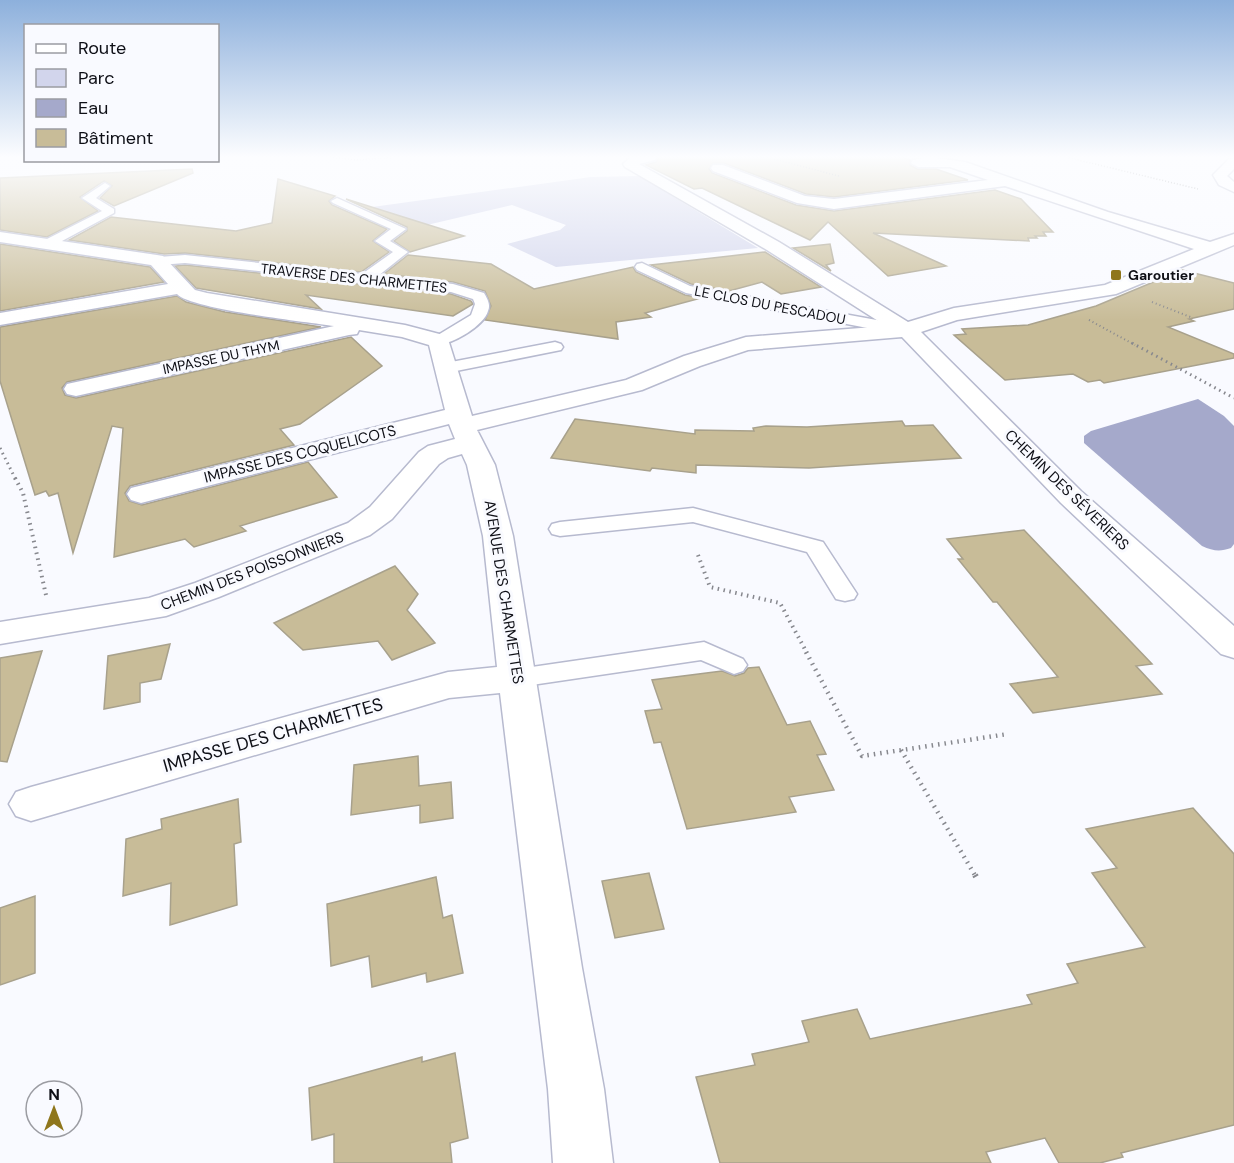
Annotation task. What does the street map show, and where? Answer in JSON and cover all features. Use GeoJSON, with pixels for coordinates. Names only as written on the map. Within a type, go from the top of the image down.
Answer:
{"type":"FeatureCollection","features":[{"type":"Feature","properties":{"kind":"street","name":"CHEMIN DES SÉVERIERS"},"geometry":{"type":"LineString","coordinates":[[712,211],[773,246],[909,332],[1071,497],[1234,646]]}},
{"type":"Feature","properties":{"kind":"street"},"geometry":{"type":"LineString","coordinates":[[1091,211],[1210,248]]}},
{"type":"Feature","properties":{"kind":"street"},"geometry":{"type":"LineString","coordinates":[[0,237],[159,261],[188,294],[205,299],[405,331],[439,341]]}},
{"type":"Feature","properties":{"kind":"street","name":"CHEMIN DES POISSONNIERS"},"geometry":{"type":"LineString","coordinates":[[0,633],[154,608],[207,590],[359,530],[381,513],[429,458],[464,427],[634,385],[692,361],[746,344],[879,334],[904,330],[954,314],[1105,291],[1234,239]]}},
{"type":"Feature","properties":{"kind":"street"},"geometry":{"type":"LineString","coordinates":[[0,319],[182,287]]}},
{"type":"Feature","properties":{"kind":"street","name":"IMPASSE DU THYM"},"geometry":{"type":"LineString","coordinates":[[76,389],[366,325]]}},
{"type":"Feature","properties":{"kind":"street","name":"AVENUE DES CHARMETTES"},"geometry":{"type":"LineString","coordinates":[[439,341],[464,427],[481,465],[498,536],[555,956],[576,1089],[583,1163]]}},
{"type":"Feature","properties":{"kind":"street","name":"IMPASSE DES COQUELICOTS"},"geometry":{"type":"LineString","coordinates":[[141,494],[464,427]]}},
{"type":"Feature","properties":{"kind":"street","name":"IMPASSE DES CHARMETTES"},"geometry":{"type":"LineString","coordinates":[[31,804],[448,685],[518,678]]}},
{"type":"Feature","properties":{"kind":"lane"},"geometry":{"type":"LineString","coordinates":[[45,245],[110,211]]}},
{"type":"Feature","properties":{"kind":"lane"},"geometry":{"type":"LineString","coordinates":[[360,211],[400,229],[381,241],[402,252],[364,279]]}},
{"type":"Feature","properties":{"kind":"lane","name":"TRAVERSE DES CHARMETTES"},"geometry":{"type":"LineString","coordinates":[[159,261],[185,260],[453,288],[478,296],[482,302],[483,311],[478,318],[439,341]]}},
{"type":"Feature","properties":{"kind":"lane","name":"LE CLOS DU PESCADOU"},"geometry":{"type":"LineString","coordinates":[[642,267],[686,289],[904,330]]}},
{"type":"Feature","properties":{"kind":"lane"},"geometry":{"type":"LineString","coordinates":[[446,368],[555,347]]}},
{"type":"Feature","properties":{"kind":"lane"},"geometry":{"type":"LineString","coordinates":[[560,530],[693,515],[815,547],[845,594]]}},
{"type":"Feature","properties":{"kind":"lane"},"geometry":{"type":"LineString","coordinates":[[518,678],[704,651],[734,665]]}},
{"type":"Feature","properties":{"kind":"path"},"geometry":{"type":"LineString","coordinates":[[1105,291],[1118,297],[1084,311],[1084,315],[1090,320],[1234,398]]}},
{"type":"Feature","properties":{"kind":"path"},"geometry":{"type":"LineString","coordinates":[[1144,299],[1193,318]]}},
{"type":"Feature","properties":{"kind":"path"},"geometry":{"type":"LineString","coordinates":[[0,448],[23,493],[54,625]]}},
{"type":"Feature","properties":{"kind":"path"},"geometry":{"type":"LineString","coordinates":[[698,555],[710,587],[780,603],[862,756],[1008,734]]}},
{"type":"Feature","properties":{"kind":"path"},"geometry":{"type":"LineString","coordinates":[[901,750],[978,880]]}},
{"type":"Feature","properties":{"kind":"green space"},"geometry":{"type":"Polygon","coordinates":[[[373,211],[485,211],[414,228],[373,211]]]}},
{"type":"Feature","properties":{"kind":"green space"},"geometry":{"type":"Polygon","coordinates":[[[529,211],[697,211],[758,248],[556,267],[507,244],[560,230],[566,225],[529,211]]]}},
{"type":"Feature","properties":{"kind":"water"},"geometry":{"type":"Polygon","coordinates":[[[1198,399],[1224,416],[1234,426],[1234,544],[1231,548],[1223,550],[1213,550],[1202,546],[1084,443],[1084,436],[1091,431],[1198,399]]]}},
{"type":"Feature","properties":{"kind":"building"},"geometry":{"type":"Polygon","coordinates":[[[0,211],[97,211],[47,237],[0,230],[0,211]]]}},
{"type":"Feature","properties":{"kind":"building"},"geometry":{"type":"Polygon","coordinates":[[[274,211],[346,211],[387,229],[373,241],[389,252],[361,272],[185,253],[164,254],[69,240],[111,217],[236,231],[272,223],[274,211]]]}},
{"type":"Feature","properties":{"kind":"building"},"geometry":{"type":"Polygon","coordinates":[[[373,211],[385,211],[464,236],[410,252],[394,241],[407,231],[407,227],[373,211]]]}},
{"type":"Feature","properties":{"kind":"building"},"geometry":{"type":"Polygon","coordinates":[[[750,211],[1033,211],[1053,232],[1043,232],[1046,236],[1028,238],[1029,241],[873,233],[946,266],[888,276],[828,222],[810,240],[750,211]]]}},
{"type":"Feature","properties":{"kind":"building"},"geometry":{"type":"Polygon","coordinates":[[[0,244],[150,267],[164,282],[0,311],[0,244]]]}},
{"type":"Feature","properties":{"kind":"building"},"geometry":{"type":"Polygon","coordinates":[[[830,244],[834,263],[826,265],[831,271],[793,248],[830,244]]]}},
{"type":"Feature","properties":{"kind":"building"},"geometry":{"type":"Polygon","coordinates":[[[765,252],[821,287],[781,294],[762,282],[729,291],[691,284],[651,265],[765,252]]]}},
{"type":"Feature","properties":{"kind":"building"},"geometry":{"type":"Polygon","coordinates":[[[408,255],[491,264],[534,289],[633,267],[636,272],[685,295],[701,298],[645,313],[651,317],[616,322],[618,339],[485,320],[491,306],[485,291],[453,282],[384,274],[408,255]]]}},
{"type":"Feature","properties":{"kind":"building"},"geometry":{"type":"Polygon","coordinates":[[[185,265],[451,294],[471,301],[473,304],[453,316],[306,295],[321,309],[196,288],[175,266],[185,265]]]}},
{"type":"Feature","properties":{"kind":"building"},"geometry":{"type":"Polygon","coordinates":[[[1182,270],[1234,283],[1234,309],[1189,319],[1194,321],[1168,327],[1234,354],[1234,358],[1104,383],[1100,380],[1088,382],[1073,374],[1005,380],[954,335],[966,334],[962,329],[1028,325],[1096,306],[1182,270]]]}},
{"type":"Feature","properties":{"kind":"building"},"geometry":{"type":"Polygon","coordinates":[[[177,296],[186,302],[225,312],[321,327],[67,382],[62,388],[65,395],[76,398],[351,337],[382,366],[300,424],[280,429],[294,445],[130,486],[125,493],[129,501],[142,505],[308,462],[337,497],[240,526],[246,531],[194,547],[185,539],[114,557],[123,428],[112,426],[73,553],[58,493],[49,496],[46,491],[35,495],[0,381],[0,327],[177,296]]]}},
{"type":"Feature","properties":{"kind":"building"},"geometry":{"type":"Polygon","coordinates":[[[575,419],[695,434],[695,430],[754,431],[753,428],[766,426],[807,427],[902,421],[905,426],[933,425],[961,458],[809,468],[696,465],[696,473],[652,468],[650,471],[551,458],[575,419]]]}},
{"type":"Feature","properties":{"kind":"building"},"geometry":{"type":"Polygon","coordinates":[[[1024,530],[1152,664],[1136,666],[1162,694],[1033,713],[1010,684],[1058,677],[997,602],[993,602],[958,559],[963,559],[947,539],[1024,530]]]}},
{"type":"Feature","properties":{"kind":"building"},"geometry":{"type":"Polygon","coordinates":[[[395,566],[418,594],[407,610],[435,643],[392,660],[378,641],[303,650],[274,623],[395,566]]]}},
{"type":"Feature","properties":{"kind":"building"},"geometry":{"type":"Polygon","coordinates":[[[170,644],[161,679],[140,683],[140,702],[104,709],[108,656],[170,644]]]}},
{"type":"Feature","properties":{"kind":"building"},"geometry":{"type":"Polygon","coordinates":[[[42,651],[7,762],[0,761],[0,658],[42,651]]]}},
{"type":"Feature","properties":{"kind":"building"},"geometry":{"type":"Polygon","coordinates":[[[759,667],[787,725],[810,721],[826,754],[817,755],[834,790],[789,797],[796,812],[687,829],[661,742],[654,743],[645,711],[662,709],[652,680],[722,671],[735,676],[744,673],[748,668],[759,667]]]}},
{"type":"Feature","properties":{"kind":"building"},"geometry":{"type":"Polygon","coordinates":[[[418,756],[419,786],[451,782],[453,818],[420,823],[420,805],[351,815],[354,765],[418,756]]]}},
{"type":"Feature","properties":{"kind":"building"},"geometry":{"type":"Polygon","coordinates":[[[238,799],[241,842],[234,844],[237,905],[170,925],[171,883],[123,896],[126,839],[162,829],[161,819],[238,799]]]}},
{"type":"Feature","properties":{"kind":"building"},"geometry":{"type":"Polygon","coordinates":[[[1193,808],[1234,854],[1234,1125],[1121,1153],[1123,1157],[1100,1163],[1059,1163],[1045,1138],[986,1152],[991,1163],[720,1163],[696,1077],[755,1065],[752,1054],[809,1042],[802,1021],[857,1009],[870,1039],[1032,1004],[1027,995],[1078,983],[1067,964],[1145,947],[1092,873],[1117,868],[1086,829],[1193,808]]]}},
{"type":"Feature","properties":{"kind":"building"},"geometry":{"type":"Polygon","coordinates":[[[649,873],[664,929],[615,938],[602,881],[649,873]]]}},
{"type":"Feature","properties":{"kind":"building"},"geometry":{"type":"Polygon","coordinates":[[[436,877],[443,918],[452,915],[463,973],[427,982],[426,973],[372,987],[369,956],[331,966],[327,904],[436,877]]]}},
{"type":"Feature","properties":{"kind":"building"},"geometry":{"type":"Polygon","coordinates":[[[35,896],[35,973],[0,985],[0,908],[35,896]]]}},
{"type":"Feature","properties":{"kind":"building"},"geometry":{"type":"Polygon","coordinates":[[[455,1053],[468,1138],[450,1143],[452,1163],[334,1163],[334,1134],[312,1140],[309,1088],[422,1057],[422,1062],[455,1053]]]}},
{"type":"Feature","properties":{"kind":"place","name":"Garoutier"},"geometry":{"type":"Point","coordinates":[1116,275]}}]}
